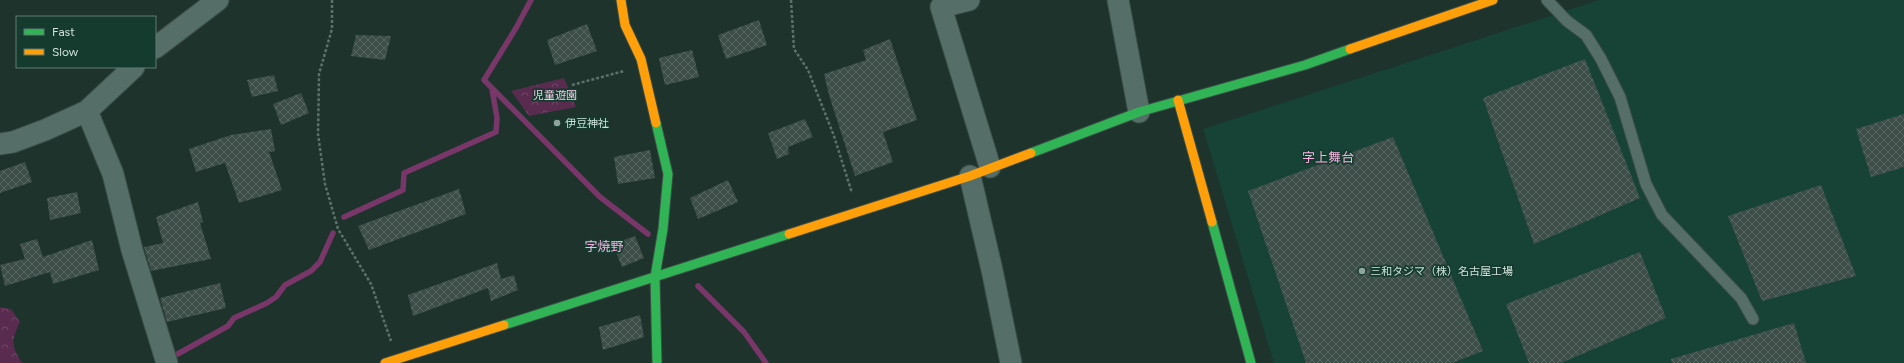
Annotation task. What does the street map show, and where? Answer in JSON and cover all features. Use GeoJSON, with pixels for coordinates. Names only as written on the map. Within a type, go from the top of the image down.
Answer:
{"type":"FeatureCollection","features":[{"type":"Feature","properties":{"kind":"street"},"geometry":{"type":"LineString","coordinates":[[156,47],[218,0]]}},
{"type":"Feature","properties":{"kind":"street"},"geometry":{"type":"LineString","coordinates":[[621,0],[625,25],[642,66],[668,174],[663,229],[655,277],[657,363]]}},
{"type":"Feature","properties":{"kind":"street"},"geometry":{"type":"LineString","coordinates":[[969,0],[940,7],[990,167]]}},
{"type":"Feature","properties":{"kind":"street"},"geometry":{"type":"LineString","coordinates":[[1118,0],[1139,112]]}},
{"type":"Feature","properties":{"kind":"street"},"geometry":{"type":"LineString","coordinates":[[385,363],[970,176],[990,167],[1139,112],[1305,65],[1493,0]]}},
{"type":"Feature","properties":{"kind":"street"},"geometry":{"type":"LineString","coordinates":[[0,144],[13,142],[87,112],[133,68]]}},
{"type":"Feature","properties":{"kind":"street"},"geometry":{"type":"LineString","coordinates":[[1178,100],[1251,363]]}},
{"type":"Feature","properties":{"kind":"street"},"geometry":{"type":"LineString","coordinates":[[87,112],[113,174],[132,250],[167,363]]}},
{"type":"Feature","properties":{"kind":"street"},"geometry":{"type":"LineString","coordinates":[[970,176],[992,270],[1011,363]]}},
{"type":"Feature","properties":{"kind":"lane"},"geometry":{"type":"LineString","coordinates":[[1547,0],[1567,21],[1586,35],[1601,59],[1620,97],[1646,184],[1662,215],[1741,298],[1753,319]]}},
{"type":"Feature","properties":{"kind":"path"},"geometry":{"type":"LineString","coordinates":[[332,0],[332,29],[318,74],[318,134],[325,184],[338,229],[371,284],[398,359]]}},
{"type":"Feature","properties":{"kind":"path"},"geometry":{"type":"LineString","coordinates":[[790,0],[794,49],[808,70],[834,136],[858,211]]}},
{"type":"Feature","properties":{"kind":"path"},"geometry":{"type":"LineString","coordinates":[[572,85],[642,66]]}},
{"type":"Feature","properties":{"kind":"shaded area"},"geometry":{"type":"Polygon","coordinates":[[[1599,0],[1904,0],[1904,363],[1274,363],[1203,129],[1599,0]]]}},
{"type":"Feature","properties":{"kind":"green space","name":"児童遊園"},"geometry":{"type":"Polygon","coordinates":[[[564,78],[576,107],[529,116],[511,91],[564,78]]]}},
{"type":"Feature","properties":{"kind":"green space"},"geometry":{"type":"Polygon","coordinates":[[[0,307],[11,309],[20,322],[15,334],[14,347],[22,363],[0,363],[0,307]]]}},
{"type":"Feature","properties":{"kind":"building"},"geometry":{"type":"Polygon","coordinates":[[[759,20],[767,45],[726,59],[718,35],[759,20]]]}},
{"type":"Feature","properties":{"kind":"building"},"geometry":{"type":"Polygon","coordinates":[[[587,24],[597,51],[555,65],[547,40],[587,24]]]}},
{"type":"Feature","properties":{"kind":"building"},"geometry":{"type":"Polygon","coordinates":[[[356,35],[391,36],[385,60],[351,56],[356,35]]]}},
{"type":"Feature","properties":{"kind":"building"},"geometry":{"type":"Polygon","coordinates":[[[890,39],[917,120],[883,132],[893,162],[855,176],[829,95],[824,74],[866,60],[863,50],[890,39]]]}},
{"type":"Feature","properties":{"kind":"building"},"geometry":{"type":"Polygon","coordinates":[[[692,50],[699,77],[665,85],[659,58],[692,50]]]}},
{"type":"Feature","properties":{"kind":"building"},"geometry":{"type":"Polygon","coordinates":[[[1585,59],[1640,198],[1534,244],[1483,98],[1585,59]]]}},
{"type":"Feature","properties":{"kind":"building"},"geometry":{"type":"Polygon","coordinates":[[[274,75],[278,91],[252,97],[247,80],[274,75]]]}},
{"type":"Feature","properties":{"kind":"building"},"geometry":{"type":"Polygon","coordinates":[[[301,93],[309,113],[281,125],[273,104],[301,93]]]}},
{"type":"Feature","properties":{"kind":"building"},"geometry":{"type":"Polygon","coordinates":[[[1904,114],[1904,167],[1871,177],[1856,129],[1904,114]]]}},
{"type":"Feature","properties":{"kind":"building"},"geometry":{"type":"Polygon","coordinates":[[[805,119],[813,137],[788,147],[789,154],[777,159],[768,133],[805,119]]]}},
{"type":"Feature","properties":{"kind":"building"},"geometry":{"type":"Polygon","coordinates":[[[271,129],[275,151],[269,152],[282,190],[239,203],[225,163],[196,172],[189,149],[231,135],[271,129]]]}},
{"type":"Feature","properties":{"kind":"building","name":"三和タジマ（株）名古屋工場"},"geometry":{"type":"Polygon","coordinates":[[[1393,137],[1483,351],[1452,363],[1306,363],[1248,191],[1393,137]]]}},
{"type":"Feature","properties":{"kind":"building"},"geometry":{"type":"Polygon","coordinates":[[[650,150],[655,178],[618,184],[614,157],[650,150]]]}},
{"type":"Feature","properties":{"kind":"building"},"geometry":{"type":"Polygon","coordinates":[[[25,162],[32,182],[0,193],[0,171],[25,162]]]}},
{"type":"Feature","properties":{"kind":"building"},"geometry":{"type":"Polygon","coordinates":[[[728,180],[738,202],[698,219],[690,198],[728,180]]]}},
{"type":"Feature","properties":{"kind":"building"},"geometry":{"type":"Polygon","coordinates":[[[1821,185],[1856,276],[1762,301],[1728,216],[1821,185]]]}},
{"type":"Feature","properties":{"kind":"building"},"geometry":{"type":"Polygon","coordinates":[[[459,189],[466,214],[369,250],[358,226],[459,189]]]}},
{"type":"Feature","properties":{"kind":"building"},"geometry":{"type":"Polygon","coordinates":[[[77,192],[81,213],[50,220],[47,198],[77,192]]]}},
{"type":"Feature","properties":{"kind":"building"},"geometry":{"type":"Polygon","coordinates":[[[198,202],[203,222],[200,223],[211,259],[151,271],[144,247],[163,243],[156,217],[198,202]]]}},
{"type":"Feature","properties":{"kind":"building"},"geometry":{"type":"Polygon","coordinates":[[[635,236],[644,258],[622,267],[613,244],[635,236]]]}},
{"type":"Feature","properties":{"kind":"building"},"geometry":{"type":"Polygon","coordinates":[[[37,239],[43,257],[92,240],[99,270],[53,284],[50,272],[5,286],[0,265],[25,259],[20,244],[37,239]]]}},
{"type":"Feature","properties":{"kind":"building"},"geometry":{"type":"Polygon","coordinates":[[[1640,252],[1666,318],[1561,363],[1529,363],[1506,304],[1640,252]]]}},
{"type":"Feature","properties":{"kind":"building"},"geometry":{"type":"Polygon","coordinates":[[[497,263],[501,279],[514,275],[518,290],[491,301],[488,288],[413,316],[408,295],[497,263]]]}},
{"type":"Feature","properties":{"kind":"building"},"geometry":{"type":"Polygon","coordinates":[[[220,283],[226,308],[167,322],[160,298],[220,283]]]}},
{"type":"Feature","properties":{"kind":"building"},"geometry":{"type":"Polygon","coordinates":[[[640,315],[644,337],[603,350],[599,327],[640,315]]]}},
{"type":"Feature","properties":{"kind":"building"},"geometry":{"type":"Polygon","coordinates":[[[1794,323],[1806,363],[1672,363],[1671,359],[1794,323]]]}},
{"type":"Feature","properties":{"kind":"waterway"},"geometry":{"type":"LineString","coordinates":[[531,0],[516,28],[484,80],[600,197],[648,234]]}},
{"type":"Feature","properties":{"kind":"waterway"},"geometry":{"type":"LineString","coordinates":[[344,217],[403,190],[404,173],[496,132],[497,118],[492,89]]}},
{"type":"Feature","properties":{"kind":"waterway"},"geometry":{"type":"LineString","coordinates":[[174,356],[228,326],[234,318],[267,303],[276,297],[285,285],[311,271],[320,262],[333,233]]}},
{"type":"Feature","properties":{"kind":"waterway"},"geometry":{"type":"LineString","coordinates":[[698,286],[744,332],[766,363]]}},
{"type":"Feature","properties":{"kind":"traffic: fast"},"geometry":{"type":"LineString","coordinates":[[1031,153],[1139,112],[1305,65],[1350,49]]}},
{"type":"Feature","properties":{"kind":"traffic: fast"},"geometry":{"type":"LineString","coordinates":[[656,123],[668,174],[663,229],[655,277],[657,363]]}},
{"type":"Feature","properties":{"kind":"traffic: fast"},"geometry":{"type":"LineString","coordinates":[[1212,222],[1251,363]]}},
{"type":"Feature","properties":{"kind":"traffic: fast"},"geometry":{"type":"LineString","coordinates":[[504,325],[789,234]]}},
{"type":"Feature","properties":{"kind":"traffic: slow"},"geometry":{"type":"LineString","coordinates":[[621,0],[625,25],[641,59],[656,123]]}},
{"type":"Feature","properties":{"kind":"traffic: slow"},"geometry":{"type":"LineString","coordinates":[[1350,49],[1493,0]]}},
{"type":"Feature","properties":{"kind":"traffic: slow"},"geometry":{"type":"LineString","coordinates":[[1178,100],[1212,222]]}},
{"type":"Feature","properties":{"kind":"traffic: slow"},"geometry":{"type":"LineString","coordinates":[[789,234],[970,176],[1031,153]]}},
{"type":"Feature","properties":{"kind":"traffic: slow"},"geometry":{"type":"LineString","coordinates":[[385,363],[504,325]]}},
{"type":"Feature","properties":{"kind":"place","name":"伊豆神社"},"geometry":{"type":"Point","coordinates":[557,123]}},
{"type":"Feature","properties":{"kind":"place","name":"三和タジマ（株）名古屋工場"},"geometry":{"type":"Point","coordinates":[1362,271]}},
{"type":"Feature","properties":{"kind":"district","name":"字上舞台"},"geometry":{"type":"Point","coordinates":[1328,157]}},
{"type":"Feature","properties":{"kind":"district","name":"字焼野"},"geometry":{"type":"Point","coordinates":[604,246]}}]}
